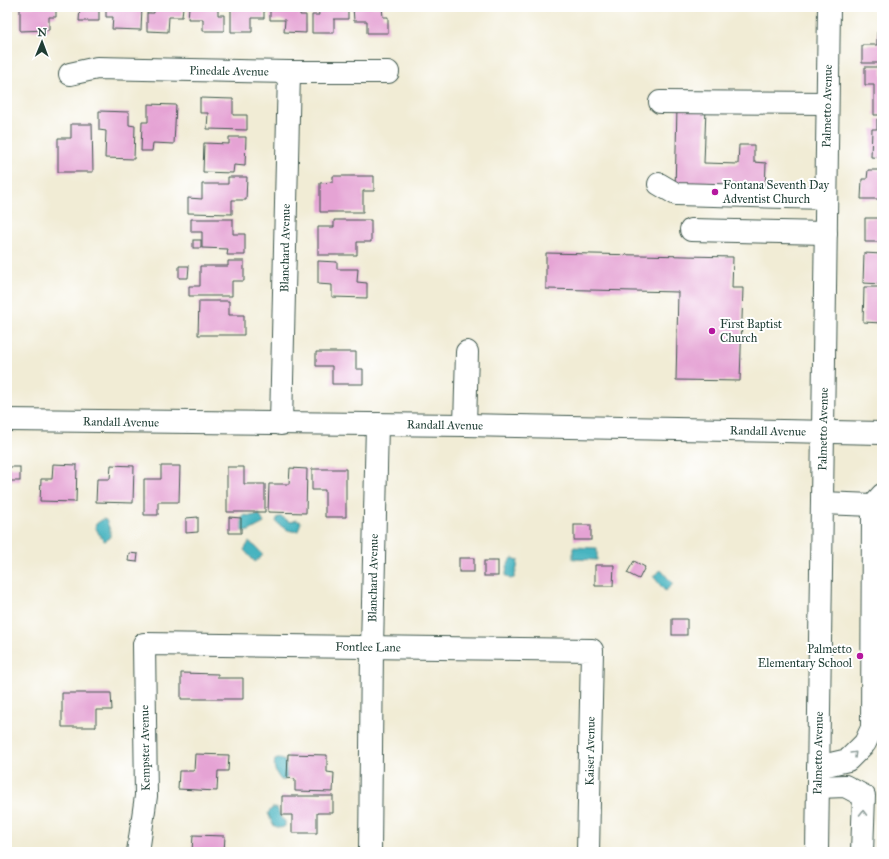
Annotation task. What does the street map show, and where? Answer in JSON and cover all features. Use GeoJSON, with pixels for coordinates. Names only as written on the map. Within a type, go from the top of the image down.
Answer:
{"type":"FeatureCollection","features":[{"type":"Feature","properties":{"kind":"street","name":"Palmetto Avenue"},"geometry":{"type":"LineString","coordinates":[[817,852],[829,7]]}},
{"type":"Feature","properties":{"kind":"street","name":"Pinedale Avenue"},"geometry":{"type":"LineString","coordinates":[[70,74],[97,68],[289,72],[388,72]]}},
{"type":"Feature","properties":{"kind":"street","name":"Blanchard Avenue"},"geometry":{"type":"LineString","coordinates":[[281,424],[289,72]]}},
{"type":"Feature","properties":{"kind":"street"},"geometry":{"type":"LineString","coordinates":[[660,102],[828,103]]}},
{"type":"Feature","properties":{"kind":"street"},"geometry":{"type":"LineString","coordinates":[[660,184],[676,194],[826,198]]}},
{"type":"Feature","properties":{"kind":"street"},"geometry":{"type":"LineString","coordinates":[[691,230],[826,233]]}},
{"type":"Feature","properties":{"kind":"street"},"geometry":{"type":"LineString","coordinates":[[465,425],[466,352]]}},
{"type":"Feature","properties":{"kind":"street","name":"Randall Avenue"},"geometry":{"type":"LineString","coordinates":[[7,420],[465,425],[882,433]]}},
{"type":"Feature","properties":{"kind":"street","name":"Blanchard Avenue"},"geometry":{"type":"LineString","coordinates":[[370,852],[372,648],[377,424]]}},
{"type":"Feature","properties":{"kind":"street"},"geometry":{"type":"LineString","coordinates":[[818,777],[848,760],[864,743],[872,728],[878,500],[822,503]]}},
{"type":"Feature","properties":{"kind":"street","name":"Fontlee Lane"},"geometry":{"type":"LineString","coordinates":[[144,644],[592,650]]}},
{"type":"Feature","properties":{"kind":"street","name":"Kempster Avenue"},"geometry":{"type":"LineString","coordinates":[[138,852],[146,796],[144,644]]}},
{"type":"Feature","properties":{"kind":"street","name":"Kaiser Avenue"},"geometry":{"type":"LineString","coordinates":[[588,852],[592,650]]}},
{"type":"Feature","properties":{"kind":"street"},"geometry":{"type":"LineString","coordinates":[[818,777],[846,786],[864,796],[862,852]]}},
{"type":"Feature","properties":{"kind":"water"},"geometry":{"type":"Polygon","coordinates":[[[259,514],[264,523],[249,531],[242,531],[242,518],[244,515],[251,516],[259,514]]]}},
{"type":"Feature","properties":{"kind":"water"},"geometry":{"type":"Polygon","coordinates":[[[278,517],[282,517],[290,522],[296,520],[301,522],[298,531],[292,531],[283,527],[276,521],[278,517]]]}},
{"type":"Feature","properties":{"kind":"water"},"geometry":{"type":"Polygon","coordinates":[[[103,519],[106,520],[110,530],[110,538],[105,541],[100,537],[95,527],[96,524],[103,519]]]}},
{"type":"Feature","properties":{"kind":"water"},"geometry":{"type":"Polygon","coordinates":[[[249,542],[263,555],[255,562],[244,550],[249,542]]]}},
{"type":"Feature","properties":{"kind":"water"},"geometry":{"type":"Polygon","coordinates":[[[573,547],[597,548],[597,560],[573,559],[573,547]]]}},
{"type":"Feature","properties":{"kind":"water"},"geometry":{"type":"Polygon","coordinates":[[[513,558],[518,560],[517,568],[514,578],[510,579],[506,576],[506,571],[511,559],[513,558]]]}},
{"type":"Feature","properties":{"kind":"water"},"geometry":{"type":"Polygon","coordinates":[[[661,570],[673,584],[665,591],[653,576],[661,570]]]}},
{"type":"Feature","properties":{"kind":"water"},"geometry":{"type":"Polygon","coordinates":[[[278,759],[285,761],[287,777],[285,780],[281,780],[275,771],[275,760],[278,759]]]}},
{"type":"Feature","properties":{"kind":"water"},"geometry":{"type":"Polygon","coordinates":[[[272,808],[277,808],[281,818],[285,821],[285,826],[282,828],[273,825],[268,813],[272,808]]]}},
{"type":"Feature","properties":{"kind":"building"},"geometry":{"type":"Polygon","coordinates":[[[20,7],[56,7],[56,17],[49,17],[49,30],[20,31],[20,7]]]}},
{"type":"Feature","properties":{"kind":"building"},"geometry":{"type":"Polygon","coordinates":[[[80,7],[99,7],[99,21],[79,21],[80,7]]]}},
{"type":"Feature","properties":{"kind":"building"},"geometry":{"type":"Polygon","coordinates":[[[106,7],[142,7],[141,30],[112,29],[113,17],[106,17],[106,7]]]}},
{"type":"Feature","properties":{"kind":"building"},"geometry":{"type":"Polygon","coordinates":[[[154,7],[183,7],[182,17],[169,17],[168,32],[147,31],[147,13],[154,13],[154,7]]]}},
{"type":"Feature","properties":{"kind":"building"},"geometry":{"type":"Polygon","coordinates":[[[189,7],[218,7],[218,15],[224,15],[224,31],[203,31],[203,19],[188,19],[189,7]]]}},
{"type":"Feature","properties":{"kind":"building"},"geometry":{"type":"Polygon","coordinates":[[[231,7],[264,7],[264,18],[252,18],[252,32],[231,32],[231,7]]]}},
{"type":"Feature","properties":{"kind":"building"},"geometry":{"type":"Polygon","coordinates":[[[270,7],[300,7],[300,15],[306,15],[306,33],[284,32],[285,20],[270,20],[270,7]]]}},
{"type":"Feature","properties":{"kind":"building"},"geometry":{"type":"Polygon","coordinates":[[[318,7],[348,7],[348,19],[334,19],[334,33],[312,33],[312,15],[319,15],[318,7]]]}},
{"type":"Feature","properties":{"kind":"building"},"geometry":{"type":"Polygon","coordinates":[[[353,7],[382,7],[383,17],[388,17],[388,33],[367,33],[367,21],[354,21],[353,7]]]}},
{"type":"Feature","properties":{"kind":"building"},"geometry":{"type":"Polygon","coordinates":[[[877,32],[882,32],[882,63],[862,63],[862,45],[877,45],[877,32]]]}},
{"type":"Feature","properties":{"kind":"building"},"geometry":{"type":"Polygon","coordinates":[[[865,67],[882,67],[882,115],[874,115],[874,85],[865,85],[865,67]]]}},
{"type":"Feature","properties":{"kind":"building"},"geometry":{"type":"Polygon","coordinates":[[[200,98],[233,99],[233,115],[247,115],[247,130],[207,129],[208,113],[200,113],[200,98]]]}},
{"type":"Feature","properties":{"kind":"building"},"geometry":{"type":"Polygon","coordinates":[[[148,104],[176,105],[174,144],[153,143],[152,151],[141,151],[142,122],[148,122],[148,104]]]}},
{"type":"Feature","properties":{"kind":"building"},"geometry":{"type":"Polygon","coordinates":[[[677,107],[706,108],[704,163],[738,164],[739,145],[754,145],[754,162],[766,163],[765,193],[675,191],[677,107]]]}},
{"type":"Feature","properties":{"kind":"building"},"geometry":{"type":"Polygon","coordinates":[[[99,111],[129,112],[129,125],[135,126],[134,159],[105,158],[106,131],[99,130],[99,111]]]}},
{"type":"Feature","properties":{"kind":"building"},"geometry":{"type":"Polygon","coordinates":[[[877,119],[882,119],[882,158],[871,157],[872,129],[877,129],[877,119]]]}},
{"type":"Feature","properties":{"kind":"building"},"geometry":{"type":"Polygon","coordinates":[[[71,124],[92,124],[93,172],[58,172],[58,138],[71,138],[71,124]]]}},
{"type":"Feature","properties":{"kind":"building"},"geometry":{"type":"Polygon","coordinates":[[[229,137],[246,137],[245,166],[234,165],[233,173],[203,172],[204,143],[229,144],[229,137]]]}},
{"type":"Feature","properties":{"kind":"building"},"geometry":{"type":"Polygon","coordinates":[[[868,170],[882,170],[882,199],[861,199],[862,179],[867,179],[868,170]]]}},
{"type":"Feature","properties":{"kind":"building"},"geometry":{"type":"Polygon","coordinates":[[[333,176],[374,176],[374,191],[363,191],[363,212],[320,212],[320,183],[333,182],[333,176]]]}},
{"type":"Feature","properties":{"kind":"building"},"geometry":{"type":"Polygon","coordinates":[[[228,177],[247,177],[246,200],[232,200],[232,214],[188,213],[188,198],[202,199],[202,184],[228,184],[228,177]]]}},
{"type":"Feature","properties":{"kind":"building"},"geometry":{"type":"Polygon","coordinates":[[[879,205],[882,205],[882,242],[865,242],[865,218],[878,218],[879,205]]]}},
{"type":"Feature","properties":{"kind":"building"},"geometry":{"type":"Polygon","coordinates":[[[191,219],[233,219],[233,234],[245,234],[245,255],[227,255],[228,249],[202,248],[202,232],[191,232],[191,219]]]}},
{"type":"Feature","properties":{"kind":"building"},"geometry":{"type":"Polygon","coordinates":[[[334,220],[371,220],[371,242],[357,242],[357,255],[318,255],[318,227],[334,227],[334,220]]]}},
{"type":"Feature","properties":{"kind":"building"},"geometry":{"type":"Polygon","coordinates":[[[193,240],[201,240],[201,248],[193,248],[193,240]]]}},
{"type":"Feature","properties":{"kind":"building"},"geometry":{"type":"Polygon","coordinates":[[[546,253],[733,257],[732,288],[743,288],[740,381],[676,380],[678,292],[546,289],[546,253]]]}},
{"type":"Feature","properties":{"kind":"building"},"geometry":{"type":"Polygon","coordinates":[[[864,253],[882,254],[882,284],[863,283],[864,253]]]}},
{"type":"Feature","properties":{"kind":"building"},"geometry":{"type":"Polygon","coordinates":[[[228,261],[244,261],[244,281],[232,281],[232,296],[189,296],[189,286],[200,286],[200,266],[228,266],[228,261]]]}},
{"type":"Feature","properties":{"kind":"building"},"geometry":{"type":"Polygon","coordinates":[[[318,261],[337,262],[337,269],[358,269],[357,282],[367,283],[367,298],[332,297],[332,285],[318,284],[318,261]]]}},
{"type":"Feature","properties":{"kind":"building"},"geometry":{"type":"Polygon","coordinates":[[[179,266],[189,266],[188,278],[179,278],[179,266]]]}},
{"type":"Feature","properties":{"kind":"building"},"geometry":{"type":"Polygon","coordinates":[[[864,287],[882,287],[882,323],[863,322],[864,287]]]}},
{"type":"Feature","properties":{"kind":"building"},"geometry":{"type":"Polygon","coordinates":[[[199,301],[229,301],[229,315],[244,315],[244,335],[198,335],[199,301]]]}},
{"type":"Feature","properties":{"kind":"building"},"geometry":{"type":"Polygon","coordinates":[[[316,352],[356,352],[356,369],[363,369],[363,384],[332,384],[332,366],[316,366],[316,352]]]}},
{"type":"Feature","properties":{"kind":"building"},"geometry":{"type":"Polygon","coordinates":[[[53,464],[77,465],[76,502],[40,501],[41,479],[52,479],[53,464]]]}},
{"type":"Feature","properties":{"kind":"building"},"geometry":{"type":"Polygon","coordinates":[[[111,465],[134,466],[133,503],[96,502],[97,479],[110,479],[111,465]]]}},
{"type":"Feature","properties":{"kind":"building"},"geometry":{"type":"Polygon","coordinates":[[[161,466],[180,466],[179,502],[158,502],[158,515],[144,515],[144,479],[161,479],[161,466]]]}},
{"type":"Feature","properties":{"kind":"building"},"geometry":{"type":"Polygon","coordinates":[[[7,467],[20,467],[20,481],[7,481],[7,467]]]}},
{"type":"Feature","properties":{"kind":"building"},"geometry":{"type":"Polygon","coordinates":[[[227,467],[244,467],[244,484],[265,484],[265,512],[227,512],[227,467]]]}},
{"type":"Feature","properties":{"kind":"building"},"geometry":{"type":"Polygon","coordinates":[[[290,468],[307,469],[306,513],[268,512],[269,484],[289,484],[290,468]]]}},
{"type":"Feature","properties":{"kind":"building"},"geometry":{"type":"Polygon","coordinates":[[[312,469],[346,469],[346,517],[325,517],[325,490],[312,490],[312,469]]]}},
{"type":"Feature","properties":{"kind":"building"},"geometry":{"type":"Polygon","coordinates":[[[198,517],[198,532],[186,533],[186,518],[198,517]]]}},
{"type":"Feature","properties":{"kind":"building"},"geometry":{"type":"Polygon","coordinates":[[[229,517],[241,518],[241,533],[229,533],[229,517]]]}},
{"type":"Feature","properties":{"kind":"building"},"geometry":{"type":"Polygon","coordinates":[[[574,525],[591,525],[591,540],[574,540],[574,525]]]}},
{"type":"Feature","properties":{"kind":"building"},"geometry":{"type":"Polygon","coordinates":[[[129,553],[138,554],[137,562],[128,561],[129,553]]]}},
{"type":"Feature","properties":{"kind":"building"},"geometry":{"type":"Polygon","coordinates":[[[459,558],[474,558],[474,572],[459,572],[459,558]]]}},
{"type":"Feature","properties":{"kind":"building"},"geometry":{"type":"Polygon","coordinates":[[[484,561],[498,561],[498,576],[484,576],[484,561]]]}},
{"type":"Feature","properties":{"kind":"building"},"geometry":{"type":"Polygon","coordinates":[[[634,561],[645,567],[639,579],[627,573],[634,561]]]}},
{"type":"Feature","properties":{"kind":"building"},"geometry":{"type":"Polygon","coordinates":[[[595,565],[614,565],[613,586],[595,586],[595,565]]]}},
{"type":"Feature","properties":{"kind":"building"},"geometry":{"type":"Polygon","coordinates":[[[672,619],[687,619],[687,635],[672,635],[672,619]]]}},
{"type":"Feature","properties":{"kind":"building"},"geometry":{"type":"Polygon","coordinates":[[[181,673],[218,674],[218,678],[243,678],[243,699],[181,699],[181,673]]]}},
{"type":"Feature","properties":{"kind":"building"},"geometry":{"type":"Polygon","coordinates":[[[62,693],[111,693],[112,710],[96,710],[96,727],[62,727],[62,693]]]}},
{"type":"Feature","properties":{"kind":"building"},"geometry":{"type":"Polygon","coordinates":[[[195,754],[229,755],[228,771],[218,771],[217,791],[178,789],[179,771],[194,771],[195,754]]]}},
{"type":"Feature","properties":{"kind":"building"},"geometry":{"type":"Polygon","coordinates":[[[288,754],[327,755],[327,772],[334,773],[333,792],[295,791],[295,779],[287,778],[288,754]]]}},
{"type":"Feature","properties":{"kind":"building"},"geometry":{"type":"Polygon","coordinates":[[[282,796],[333,796],[333,813],[317,813],[317,833],[292,833],[292,815],[282,815],[282,796]]]}},
{"type":"Feature","properties":{"kind":"building"},"geometry":{"type":"Polygon","coordinates":[[[193,835],[225,836],[224,852],[192,852],[193,835]]]}},
{"type":"Feature","properties":{"kind":"place","name":"Fontana Seventh Day Adventist Church"},"geometry":{"type":"Point","coordinates":[715,192]}},
{"type":"Feature","properties":{"kind":"place","name":"First Baptist Church"},"geometry":{"type":"Point","coordinates":[712,331]}},
{"type":"Feature","properties":{"kind":"place","name":"Palmetto Elementary School"},"geometry":{"type":"Point","coordinates":[860,656]}}]}
